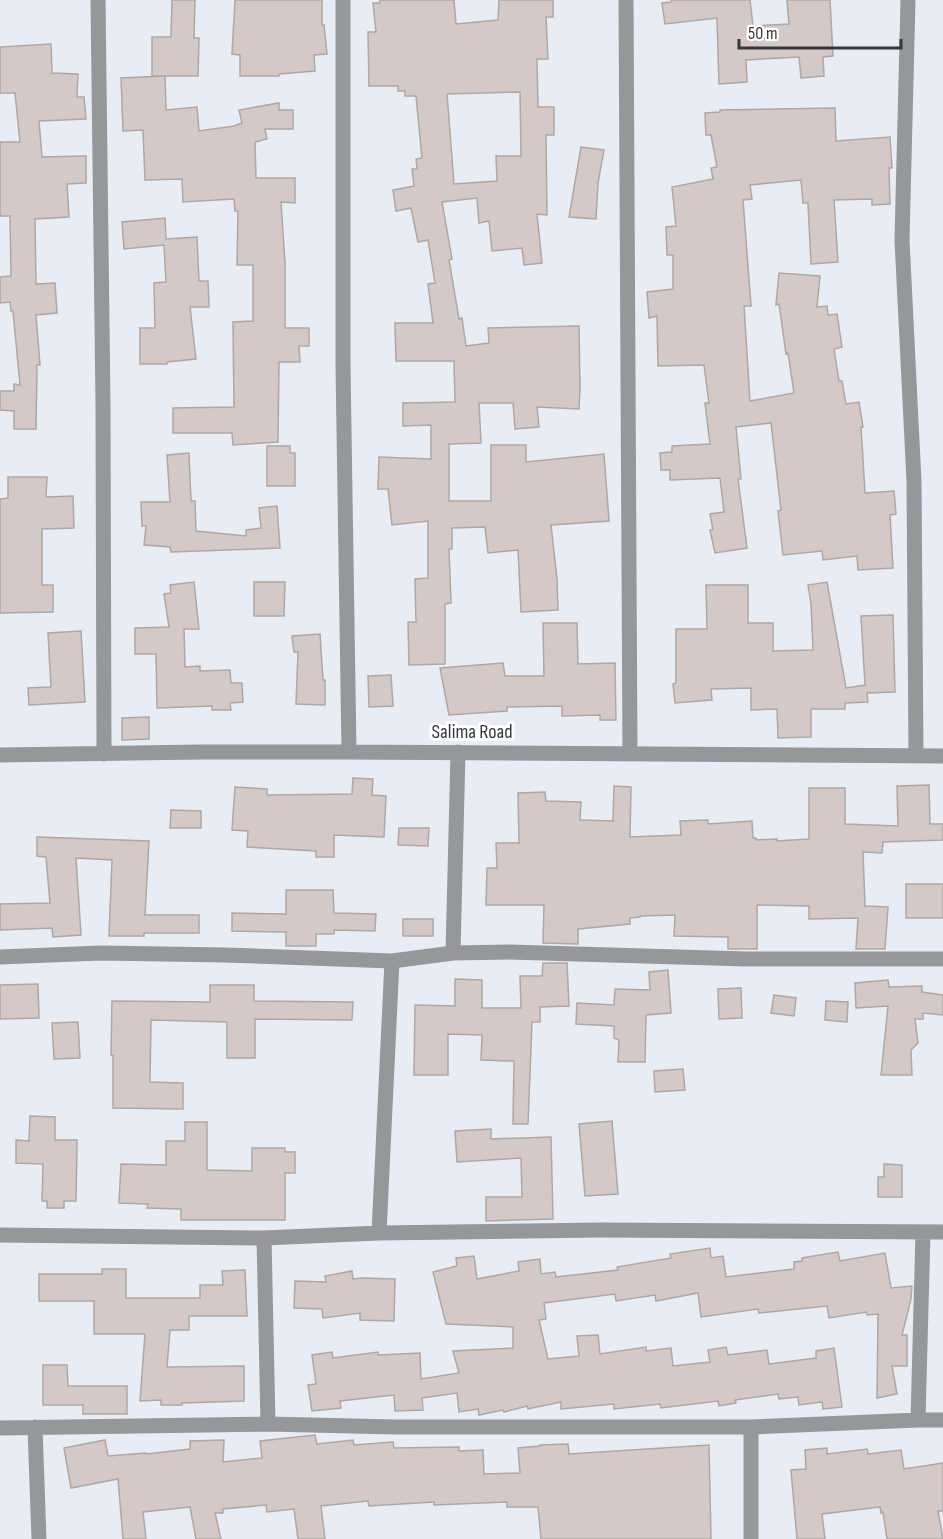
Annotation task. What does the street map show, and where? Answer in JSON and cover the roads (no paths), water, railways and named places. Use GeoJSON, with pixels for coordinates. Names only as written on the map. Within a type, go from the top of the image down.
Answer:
{"type":"FeatureCollection","features":[{"type":"Feature","properties":{"kind":"street"},"geometry":{"type":"LineString","coordinates":[[98,0],[104,754]]}},
{"type":"Feature","properties":{"kind":"street"},"geometry":{"type":"LineString","coordinates":[[343,0],[344,365],[349,752]]}},
{"type":"Feature","properties":{"kind":"street"},"geometry":{"type":"LineString","coordinates":[[626,0],[630,754]]}},
{"type":"Feature","properties":{"kind":"street"},"geometry":{"type":"LineString","coordinates":[[908,0],[902,240],[914,481],[916,756]]}},
{"type":"Feature","properties":{"kind":"street"},"geometry":{"type":"LineString","coordinates":[[453,953],[458,752]]}},
{"type":"Feature","properties":{"kind":"street","name":"Salima Road"},"geometry":{"type":"LineString","coordinates":[[0,755],[458,752],[943,756]]}},
{"type":"Feature","properties":{"kind":"street"},"geometry":{"type":"LineString","coordinates":[[0,957],[101,953],[392,961],[453,953],[509,952],[746,959],[943,959]]}},
{"type":"Feature","properties":{"kind":"street"},"geometry":{"type":"LineString","coordinates":[[379,1233],[392,961]]}},
{"type":"Feature","properties":{"kind":"street"},"geometry":{"type":"LineString","coordinates":[[0,1235],[264,1238],[379,1233],[600,1230],[943,1232]]}},
{"type":"Feature","properties":{"kind":"street"},"geometry":{"type":"LineString","coordinates":[[918,1420],[923,1232]]}},
{"type":"Feature","properties":{"kind":"street"},"geometry":{"type":"LineString","coordinates":[[264,1238],[268,1424]]}},
{"type":"Feature","properties":{"kind":"street"},"geometry":{"type":"LineString","coordinates":[[0,1428],[268,1424],[396,1427],[751,1427],[943,1420]]}},
{"type":"Feature","properties":{"kind":"street"},"geometry":{"type":"LineString","coordinates":[[35,1427],[39,1539]]}},
{"type":"Feature","properties":{"kind":"street"},"geometry":{"type":"LineString","coordinates":[[751,1427],[751,1539]]}}]}
